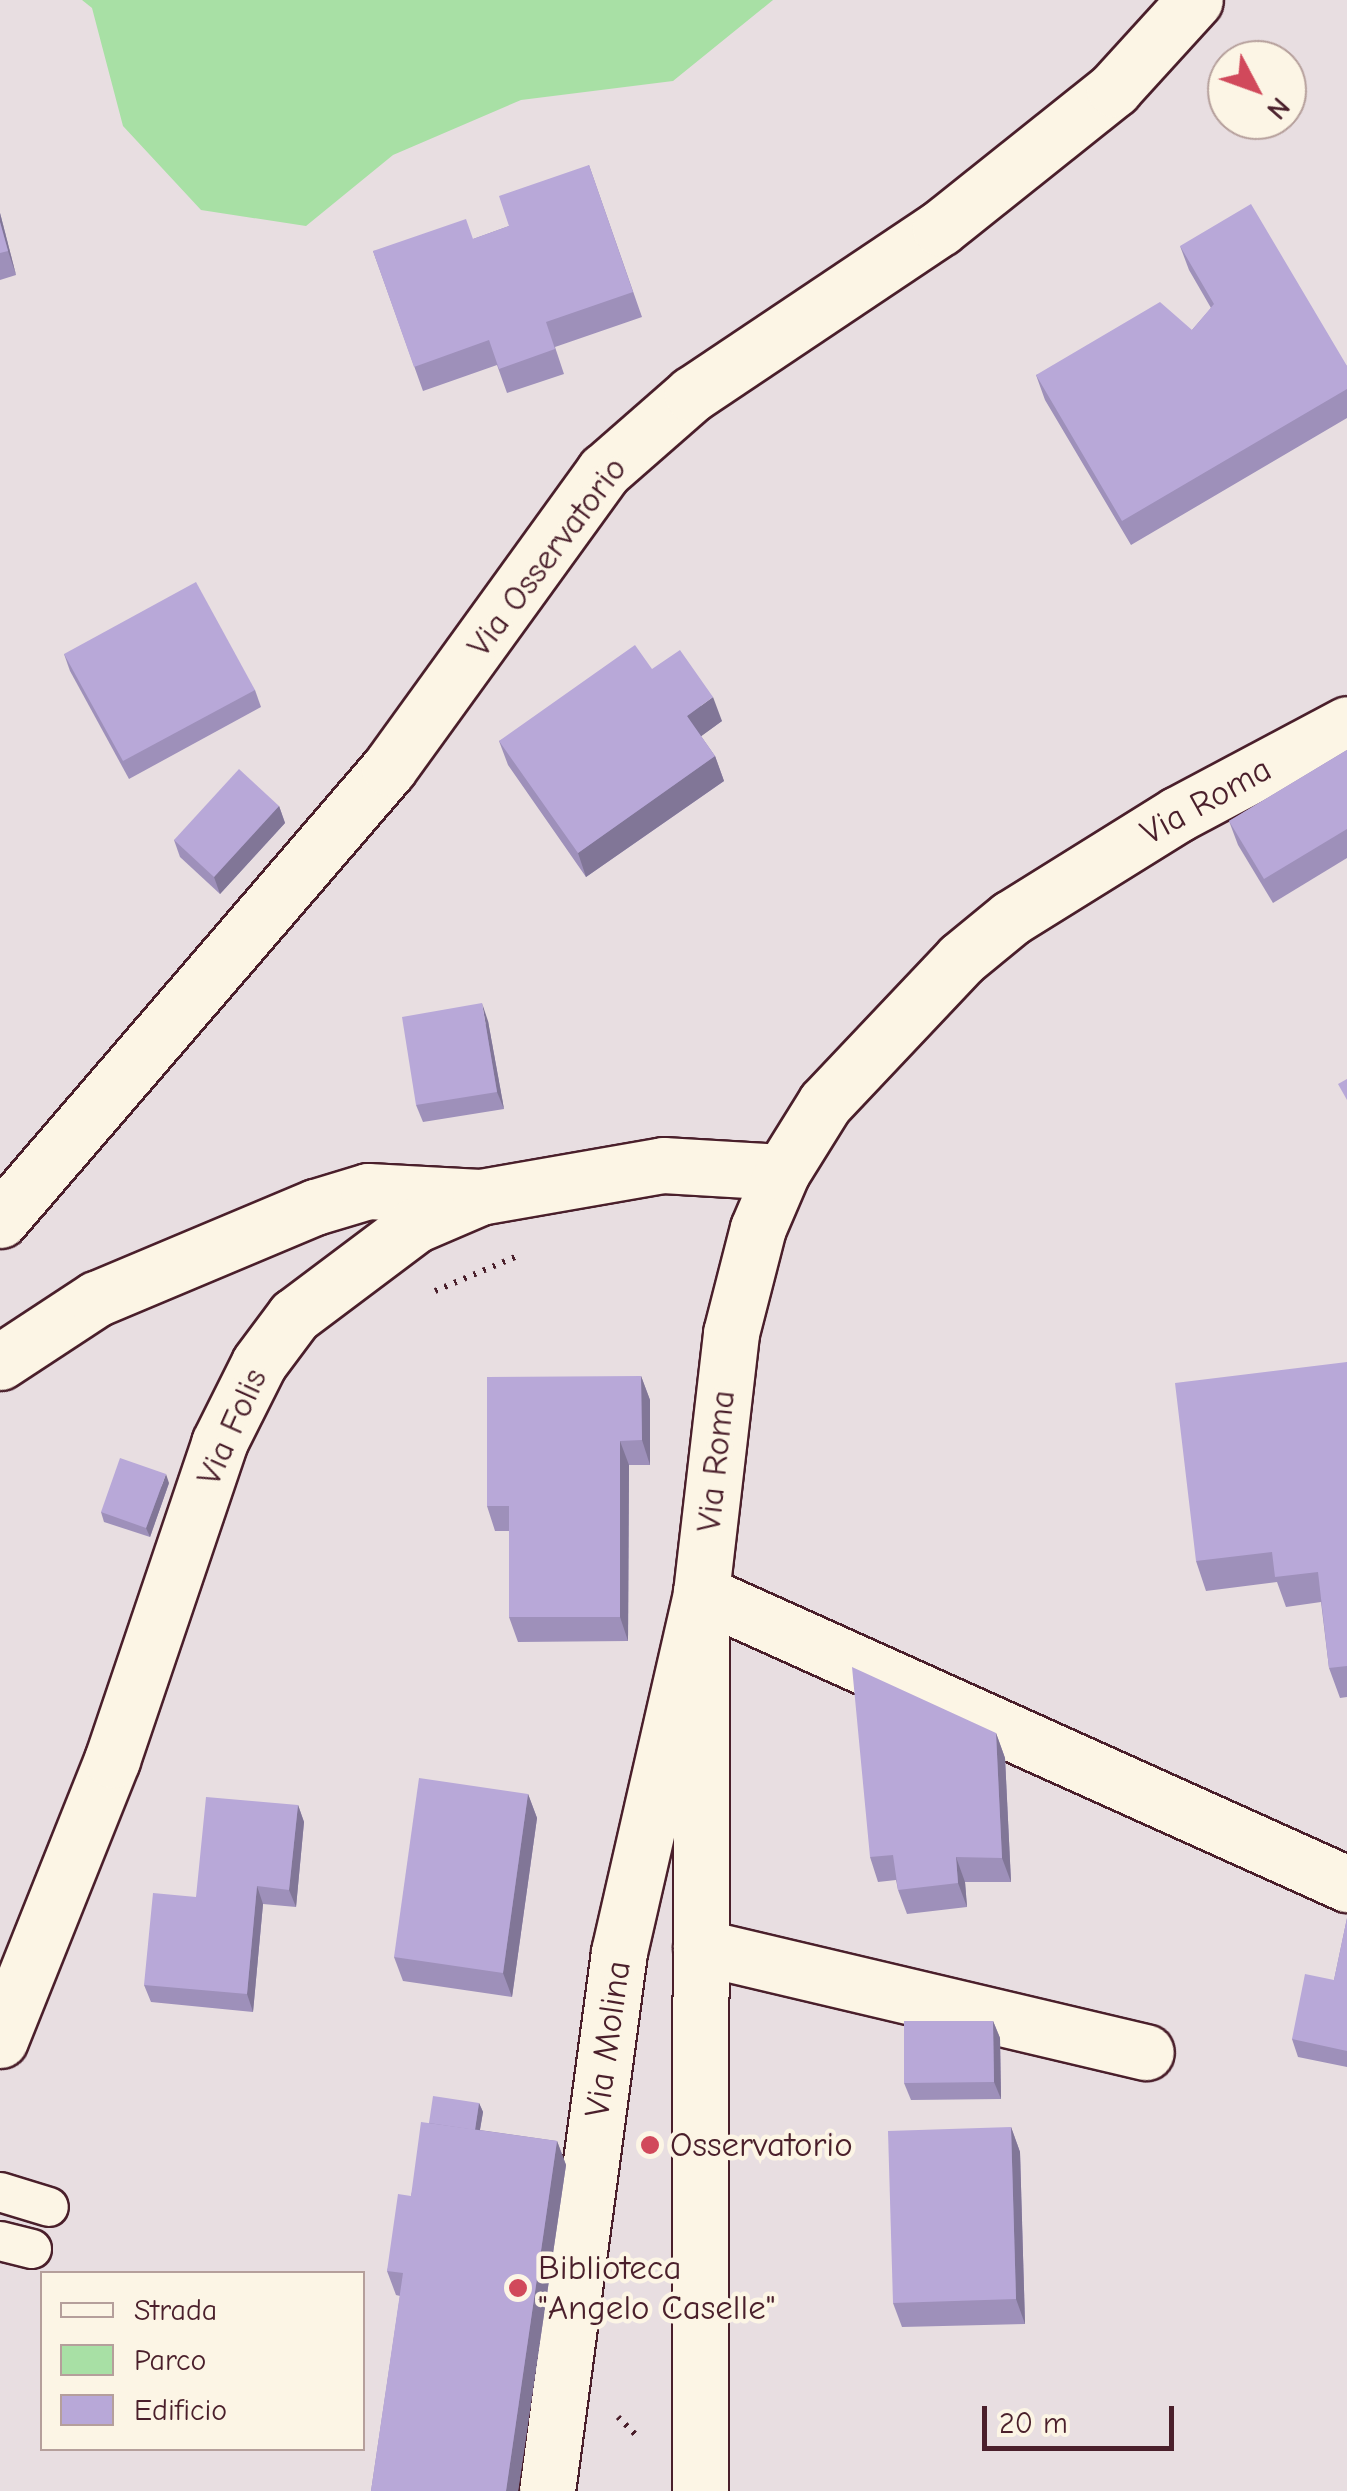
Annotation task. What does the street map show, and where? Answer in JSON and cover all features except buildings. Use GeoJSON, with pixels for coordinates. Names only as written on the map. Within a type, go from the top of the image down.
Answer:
{"type":"FeatureCollection","features":[{"type":"Feature","properties":{"kind":"street","name":"Via Osservatorio"},"geometry":{"type":"LineString","coordinates":[[0,1220],[390,768],[604,471],[692,394],[940,228],[1114,89],[1195,0]]}},
{"type":"Feature","properties":{"kind":"street","name":"Via Roma"},"geometry":{"type":"LineString","coordinates":[[700,2491],[700,1592],[734,1320],[751,1250],[782,1172],[865,1053],[1011,918],[1178,814],[1347,724]]}},
{"type":"Feature","properties":{"kind":"street","name":"Via Folis"},"geometry":{"type":"LineString","coordinates":[[0,2040],[112,1760],[219,1443],[253,1372],[294,1316],[332,1282],[415,1225],[480,1197],[663,1165],[782,1172]]}},
{"type":"Feature","properties":{"kind":"street"},"geometry":{"type":"LineString","coordinates":[[0,1362],[96,1299],[316,1206],[368,1191],[480,1197]]}},
{"type":"Feature","properties":{"kind":"street"},"geometry":{"type":"LineString","coordinates":[[700,1592],[1347,1884]]}},
{"type":"Feature","properties":{"kind":"street","name":"Via Molina"},"geometry":{"type":"LineString","coordinates":[[547,2491],[619,1952],[700,1592]]}},
{"type":"Feature","properties":{"kind":"street"},"geometry":{"type":"LineString","coordinates":[[701,1947],[1146,2052]]}},
{"type":"Feature","properties":{"kind":"lane"},"geometry":{"type":"LineString","coordinates":[[0,2192],[49,2207]]}},
{"type":"Feature","properties":{"kind":"path"},"geometry":{"type":"LineString","coordinates":[[416,1298],[532,1250]]}},
{"type":"Feature","properties":{"kind":"green space"},"geometry":{"type":"Polygon","coordinates":[[[82,0],[773,0],[673,81],[521,100],[393,155],[306,226],[201,210],[123,126],[92,8],[82,0]]]}},
{"type":"Feature","properties":{"kind":"place","name":"Osservatorio"},"geometry":{"type":"Point","coordinates":[650,2145]}},
{"type":"Feature","properties":{"kind":"place","name":"Biblioteca \"Angelo Caselle\""},"geometry":{"type":"Point","coordinates":[518,2288]}}]}
